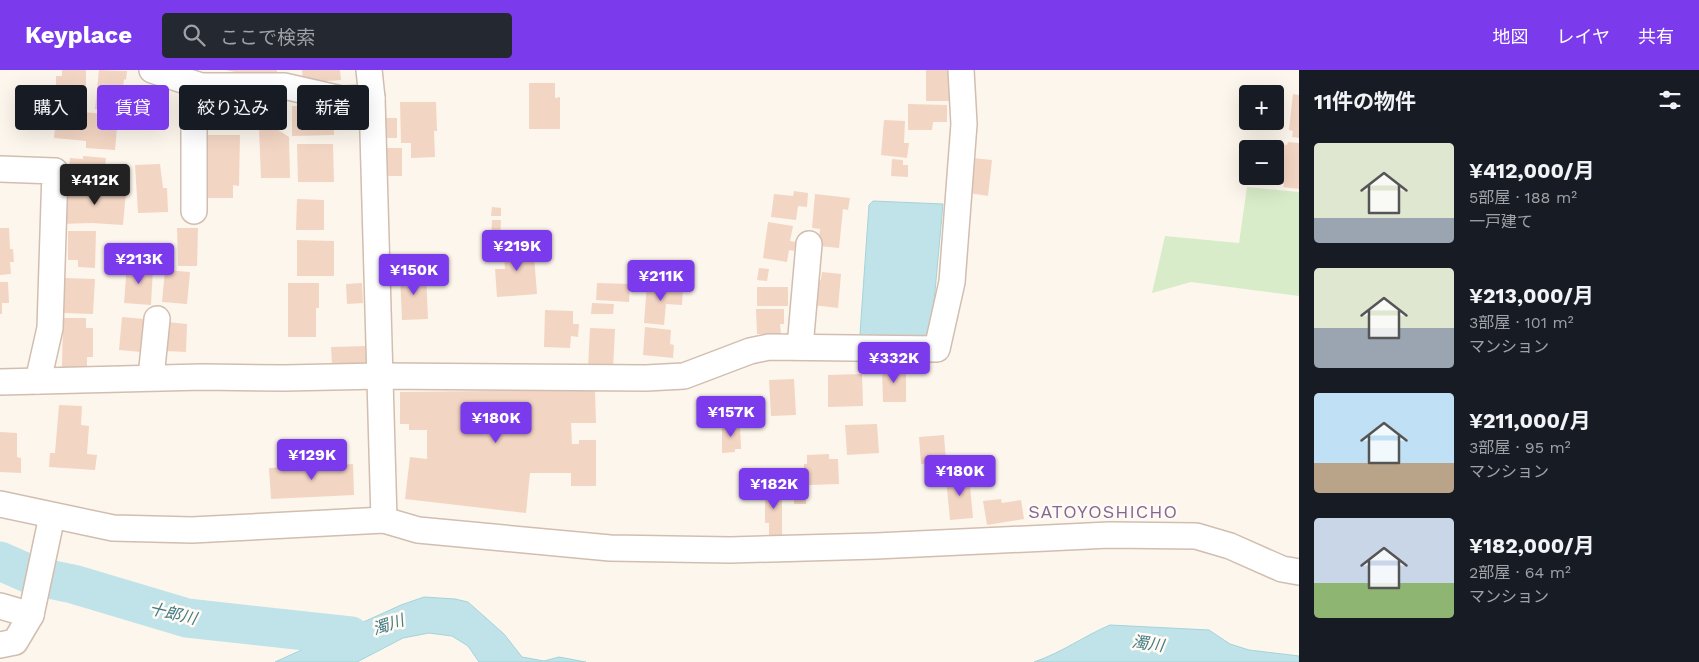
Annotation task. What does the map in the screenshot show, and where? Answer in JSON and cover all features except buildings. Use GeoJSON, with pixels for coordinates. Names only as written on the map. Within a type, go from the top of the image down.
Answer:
{"type":"FeatureCollection","features":[{"type":"Feature","properties":{"kind":"street"},"geometry":{"type":"LineString","coordinates":[[152,70],[201,86],[284,86],[341,99],[372,98]]}},
{"type":"Feature","properties":{"kind":"street"},"geometry":{"type":"LineString","coordinates":[[369,70],[372,98],[384,520]]}},
{"type":"Feature","properties":{"kind":"street"},"geometry":{"type":"LineString","coordinates":[[0,382],[151,377],[637,378],[684,376],[750,351],[769,347],[937,349],[952,282],[964,124],[961,70]]}},
{"type":"Feature","properties":{"kind":"street"},"geometry":{"type":"LineString","coordinates":[[194,84],[194,211]]}},
{"type":"Feature","properties":{"kind":"street"},"geometry":{"type":"LineString","coordinates":[[0,168],[55,171],[50,328],[38,381]]}},
{"type":"Feature","properties":{"kind":"street"},"geometry":{"type":"LineString","coordinates":[[800,347],[809,244]]}},
{"type":"Feature","properties":{"kind":"street"},"geometry":{"type":"LineString","coordinates":[[151,377],[157,319]]}},
{"type":"Feature","properties":{"kind":"street"},"geometry":{"type":"LineString","coordinates":[[0,504],[51,521],[113,528],[192,530],[384,520],[418,530],[610,548],[730,550],[1109,535],[1196,536],[1230,546],[1282,569],[1299,572]]}},
{"type":"Feature","properties":{"kind":"street"},"geometry":{"type":"LineString","coordinates":[[5,648],[32,609],[51,521]]}},
{"type":"Feature","properties":{"kind":"street"},"geometry":{"type":"LineString","coordinates":[[0,606],[32,609]]}},
{"type":"Feature","properties":{"kind":"green space"},"geometry":{"type":"Polygon","coordinates":[[[1247,187],[1299,192],[1299,296],[1191,282],[1152,293],[1165,236],[1239,243],[1247,187]]]}},
{"type":"Feature","properties":{"kind":"water"},"geometry":{"type":"Polygon","coordinates":[[[873,201],[943,204],[931,335],[920,339],[866,339],[860,334],[869,205],[873,201]]]}},
{"type":"Feature","properties":{"kind":"water","name":"濁川"},"geometry":{"type":"Polygon","coordinates":[[[424,597],[455,599],[468,602],[504,634],[522,657],[544,661],[559,657],[586,662],[479,662],[468,646],[452,636],[429,633],[403,638],[357,662],[275,662],[401,605],[424,597]]]}},
{"type":"Feature","properties":{"kind":"water","name":"濁川"},"geometry":{"type":"Polygon","coordinates":[[[1110,625],[1209,630],[1230,644],[1249,650],[1299,656],[1299,662],[1034,662],[1054,654],[1110,625]]]}},
{"type":"Feature","properties":{"kind":"waterway","name":"十郎川"},"geometry":{"type":"LineString","coordinates":[[0,561],[34,576],[73,584],[187,618],[351,636]]}},
{"type":"Feature","properties":{"kind":"district","name":"SATOYOSHICHO"},"geometry":{"type":"Point","coordinates":[1103,512]}}]}
